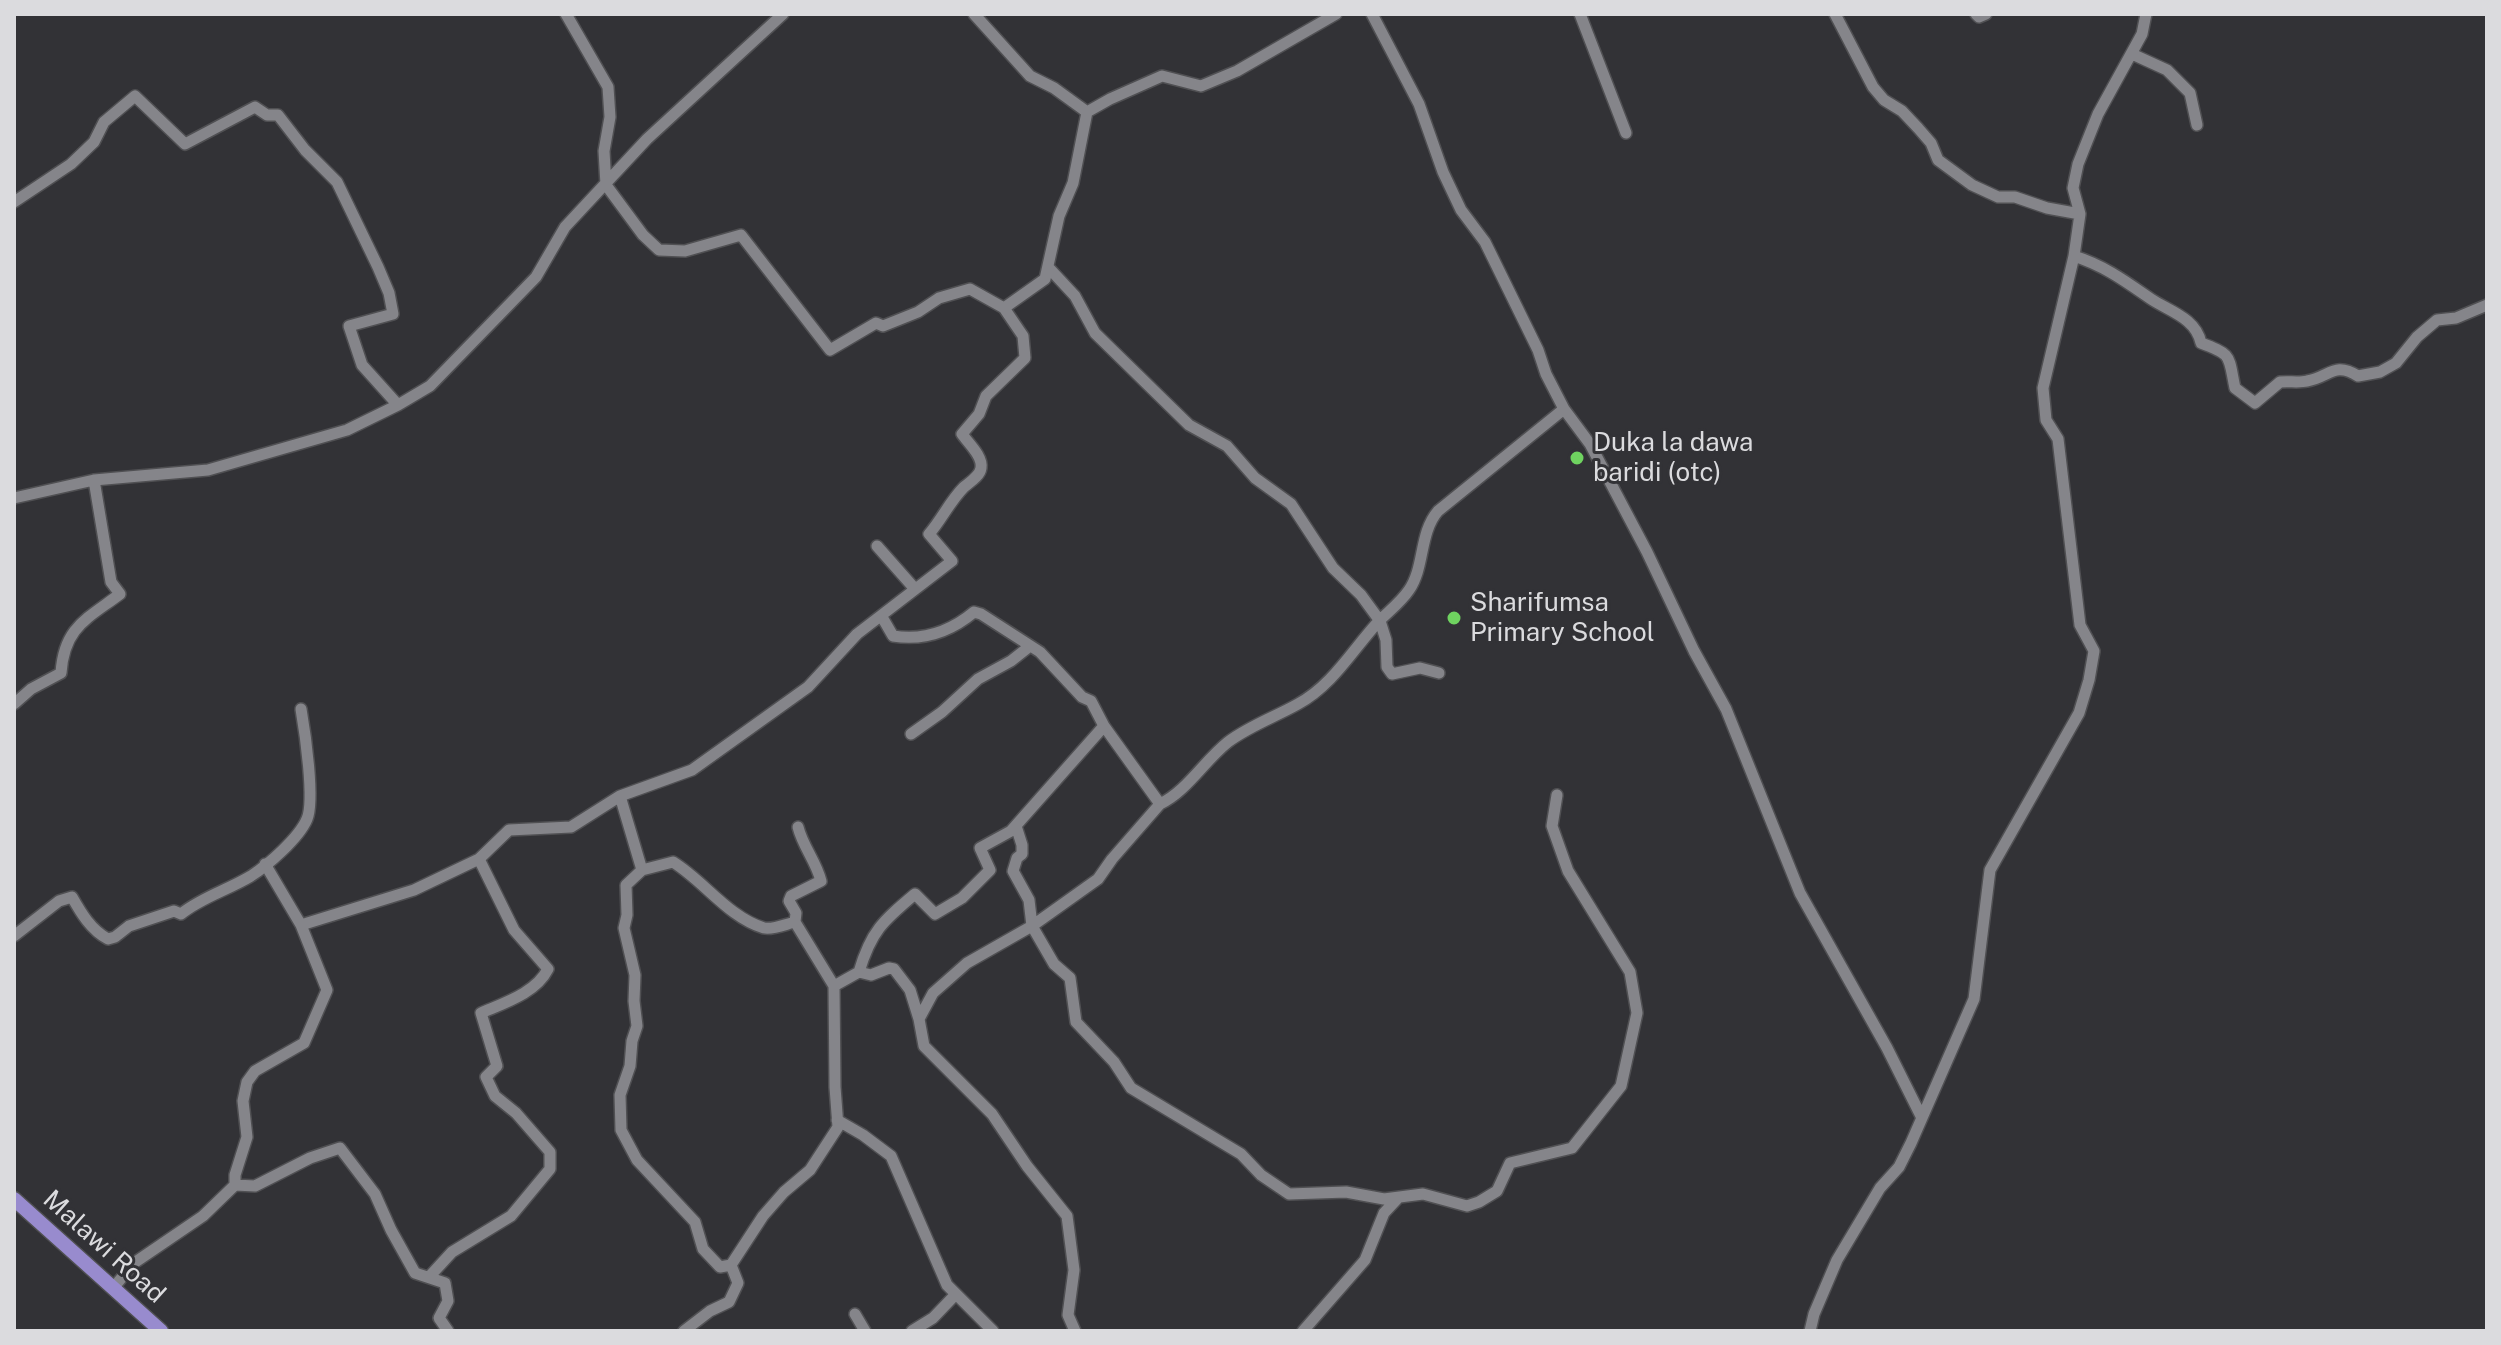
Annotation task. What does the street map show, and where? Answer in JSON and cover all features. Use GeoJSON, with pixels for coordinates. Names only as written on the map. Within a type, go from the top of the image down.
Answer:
{"type":"FeatureCollection","features":[{"type":"Feature","properties":{"kind":"main road","name":"Malawi Road"},"geometry":{"type":"LineString","coordinates":[[14,1199],[161,1331]]}},
{"type":"Feature","properties":{"kind":"street"},"geometry":{"type":"LineString","coordinates":[[301,925],[414,890],[479,859],[509,830],[571,827],[620,796],[692,770],[808,687],[857,634],[952,561],[929,534],[952,500],[982,467],[979,457],[962,434],[979,414],[986,396],[1025,358],[1023,336],[1004,308],[970,289],[939,298],[918,312],[883,326],[876,323],[830,350],[741,235],[685,251],[659,250],[643,235],[606,185],[604,151],[610,117],[608,87],[566,14]]}},
{"type":"Feature","properties":{"kind":"street"},"geometry":{"type":"LineString","coordinates":[[14,498],[94,480],[208,470],[347,430],[430,386],[536,277],[565,227],[647,139],[783,14]]}},
{"type":"Feature","properties":{"kind":"street"},"geometry":{"type":"LineString","coordinates":[[974,14],[1030,76],[1054,88],[1087,112]]}},
{"type":"Feature","properties":{"kind":"street"},"geometry":{"type":"LineString","coordinates":[[1004,308],[1045,279],[1059,216],[1073,183],[1087,112],[1162,76],[1201,86],[1237,71],[1336,14]]}},
{"type":"Feature","properties":{"kind":"street"},"geometry":{"type":"LineString","coordinates":[[1373,14],[1419,104],[1443,172],[1461,210],[1485,242],[1564,409],[1590,444],[1726,709],[1800,893],[1880,1035],[1922,1118]]}},
{"type":"Feature","properties":{"kind":"street"},"geometry":{"type":"LineString","coordinates":[[1580,14],[1626,133]]}},
{"type":"Feature","properties":{"kind":"street"},"geometry":{"type":"LineString","coordinates":[[1835,14],[1873,87],[1918,128],[1931,143],[1938,160],[1972,185],[1998,197],[2015,197],[2047,208],[2080,214]]}},
{"type":"Feature","properties":{"kind":"street"},"geometry":{"type":"LineString","coordinates":[[1976,14],[1979,17],[1986,14]]}},
{"type":"Feature","properties":{"kind":"street"},"geometry":{"type":"LineString","coordinates":[[1810,1331],[1837,1260],[1880,1188],[1899,1167],[1974,999],[1990,870],[2079,713],[2094,651],[2080,625],[2058,439],[2046,420],[2043,388],[2074,256],[2080,214],[2073,188],[2078,164],[2098,114],[2142,34],[2146,14]]}},
{"type":"Feature","properties":{"kind":"street"},"geometry":{"type":"LineString","coordinates":[[2132,54],[2167,70],[2190,93],[2197,125]]}},
{"type":"Feature","properties":{"kind":"street"},"geometry":{"type":"LineString","coordinates":[[14,202],[71,164],[94,142],[104,122],[135,96],[185,144],[255,107],[267,115],[278,115],[305,150],[337,182],[389,293],[393,314],[349,326],[362,365],[398,405]]}},
{"type":"Feature","properties":{"kind":"street"},"geometry":{"type":"LineString","coordinates":[[2074,256],[2133,284],[2152,300],[2178,311],[2200,335],[2201,343],[2225,351],[2235,388],[2255,403],[2280,382],[2303,383],[2334,369],[2347,369],[2358,376],[2380,372],[2396,363],[2417,337],[2437,320],[2456,318],[2487,305]]}},
{"type":"Feature","properties":{"kind":"street"},"geometry":{"type":"LineString","coordinates":[[1048,267],[1075,296],[1095,333],[1155,392],[1189,425],[1227,446],[1255,478],[1291,504],[1333,568],[1361,595],[1380,621],[1386,640],[1387,667],[1392,674],[1420,668],[1439,673]]}},
{"type":"Feature","properties":{"kind":"street"},"geometry":{"type":"LineString","coordinates":[[919,1019],[933,993],[967,963],[1032,926],[1098,879],[1160,804],[1172,798],[1231,739],[1300,703],[1342,668],[1417,578],[1430,522],[1438,511],[1564,409]]}},
{"type":"Feature","properties":{"kind":"street"},"geometry":{"type":"LineString","coordinates":[[14,704],[31,689],[61,673],[62,654],[76,626],[120,594],[111,582],[94,480]]}},
{"type":"Feature","properties":{"kind":"street"},"geometry":{"type":"LineString","coordinates":[[877,546],[915,589]]}},
{"type":"Feature","properties":{"kind":"street"},"geometry":{"type":"LineString","coordinates":[[882,617],[893,636],[912,639],[956,627],[974,612],[991,619],[1040,652],[1082,697],[1091,701],[1104,726],[1160,804]]}},
{"type":"Feature","properties":{"kind":"street"},"geometry":{"type":"LineString","coordinates":[[911,734],[942,712],[978,679],[1011,661],[1030,646]]}},
{"type":"Feature","properties":{"kind":"street"},"geometry":{"type":"LineString","coordinates":[[14,936],[59,901],[72,897],[100,935],[108,939],[115,937],[129,926],[174,911],[181,914],[201,899],[251,876],[282,852],[308,819],[309,773],[301,709]]}},
{"type":"Feature","properties":{"kind":"street"},"geometry":{"type":"LineString","coordinates":[[859,972],[868,942],[889,917],[915,894],[935,914],[962,898],[990,870],[980,848],[1016,826],[1104,726]]}},
{"type":"Feature","properties":{"kind":"street"},"geometry":{"type":"LineString","coordinates":[[1016,826],[1022,854],[1017,858],[1013,871],[1029,900],[1032,926],[1054,964],[1070,978],[1076,1022],[1114,1062],[1131,1088],[1241,1154],[1261,1175],[1289,1194],[1346,1192],[1384,1199],[1423,1194],[1467,1206],[1497,1191],[1510,1163],[1572,1148],[1621,1086],[1637,1013],[1630,972],[1568,871],[1552,826],[1557,795]]}},
{"type":"Feature","properties":{"kind":"street"},"geometry":{"type":"LineString","coordinates":[[620,796],[642,870]]}},
{"type":"Feature","properties":{"kind":"street"},"geometry":{"type":"LineString","coordinates":[[795,922],[767,929],[756,924],[735,913],[687,870],[673,862],[642,870],[626,885],[624,928],[635,975],[637,1026],[630,1066],[620,1095],[621,1130],[637,1160],[695,1222],[703,1249],[720,1267],[731,1265],[763,1216],[784,1192],[810,1170],[838,1127],[834,986],[795,922],[796,913],[789,901],[791,896],[821,881],[798,827]]}},
{"type":"Feature","properties":{"kind":"street"},"geometry":{"type":"LineString","coordinates":[[429,1277],[452,1252],[511,1216],[550,1169],[550,1152],[516,1113],[495,1096],[486,1077],[497,1066],[481,1013],[523,993],[542,980],[548,969],[514,930],[479,859]]}},
{"type":"Feature","properties":{"kind":"street"},"geometry":{"type":"LineString","coordinates":[[235,1185],[235,1175],[247,1137],[243,1101],[247,1082],[255,1071],[304,1043],[327,990],[301,925],[265,864]]}},
{"type":"Feature","properties":{"kind":"street"},"geometry":{"type":"LineString","coordinates":[[834,986],[859,972],[871,975],[889,968],[894,969],[910,990],[924,1046],[992,1114],[1027,1166],[1067,1216],[1074,1270],[1068,1315],[1075,1331]]}},
{"type":"Feature","properties":{"kind":"street"},"geometry":{"type":"LineString","coordinates":[[837,1120],[891,1156],[947,1285],[993,1331]]}},
{"type":"Feature","properties":{"kind":"street"},"geometry":{"type":"LineString","coordinates":[[114,1287],[134,1263],[189,1227],[235,1185],[255,1186],[310,1158],[340,1148],[375,1194],[415,1273],[445,1283],[448,1301],[439,1318],[448,1331]]}},
{"type":"Feature","properties":{"kind":"street"},"geometry":{"type":"LineString","coordinates":[[1303,1331],[1365,1260],[1384,1213],[1399,1198]]}},
{"type":"Feature","properties":{"kind":"street"},"geometry":{"type":"LineString","coordinates":[[684,1331],[710,1311],[729,1302],[738,1283],[731,1265]]}},
{"type":"Feature","properties":{"kind":"street"},"geometry":{"type":"LineString","coordinates":[[912,1331],[933,1318],[956,1294]]}},
{"type":"Feature","properties":{"kind":"street"},"geometry":{"type":"LineString","coordinates":[[855,1314],[865,1331]]}},
{"type":"Feature","properties":{"kind":"place","name":"Duka la dawa baridi (otc)"},"geometry":{"type":"Point","coordinates":[1577,458]}},
{"type":"Feature","properties":{"kind":"place","name":"Sharifumsa Primary School"},"geometry":{"type":"Point","coordinates":[1454,618]}}]}
